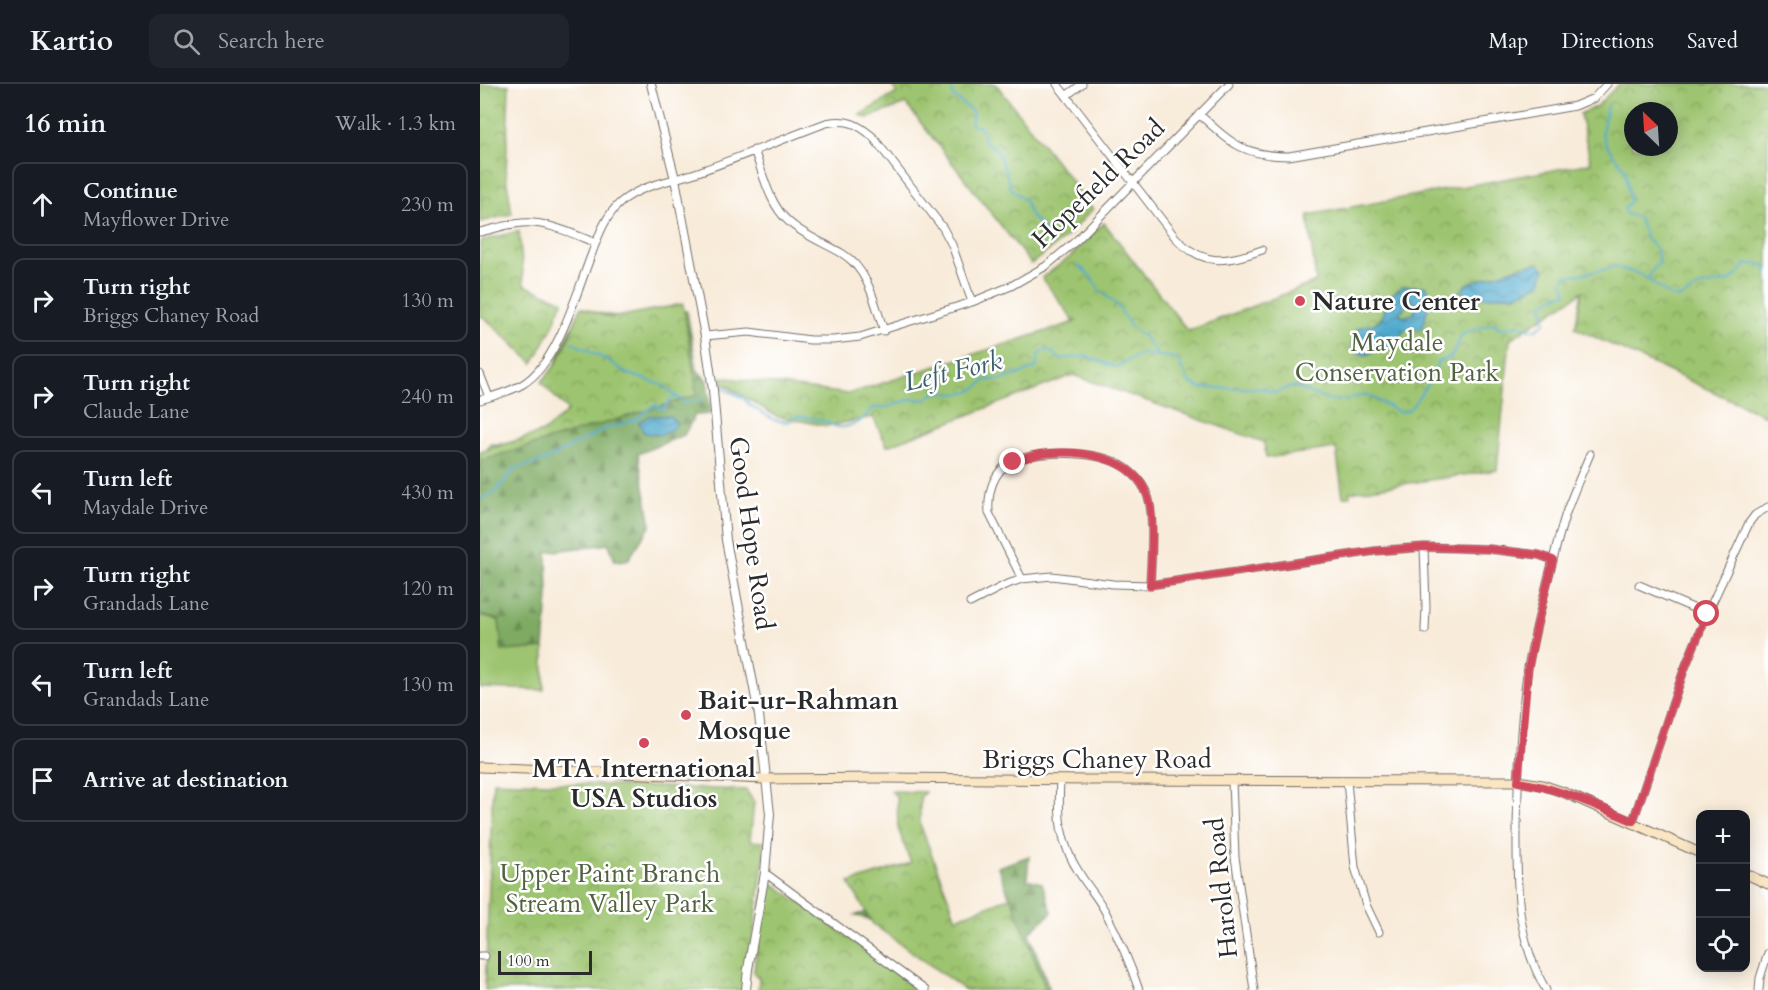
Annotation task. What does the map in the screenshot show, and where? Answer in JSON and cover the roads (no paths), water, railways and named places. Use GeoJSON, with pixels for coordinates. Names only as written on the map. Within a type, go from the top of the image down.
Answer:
{"type":"FeatureCollection","features":[{"type":"Feature","properties":{"kind":"main road","name":"Briggs Chaney Road"},"geometry":{"type":"LineString","coordinates":[[480,767],[765,779],[1518,782],[1542,785],[1563,792],[1696,851]]}},
{"type":"Feature","properties":{"kind":"main road"},"geometry":{"type":"LineString","coordinates":[[1750,876],[1768,884]]}},
{"type":"Feature","properties":{"kind":"street","name":"Good Hope Road"},"geometry":{"type":"LineString","coordinates":[[651,84],[675,179],[705,336],[713,390],[726,540],[759,715],[770,814],[765,873],[746,990]]}},
{"type":"Feature","properties":{"kind":"street"},"geometry":{"type":"LineString","coordinates":[[1058,84],[1184,247],[1210,259],[1225,260],[1262,250]]}},
{"type":"Feature","properties":{"kind":"street"},"geometry":{"type":"LineString","coordinates":[[1066,96],[1082,84]]}},
{"type":"Feature","properties":{"kind":"street","name":"Hopefield Road"},"geometry":{"type":"LineString","coordinates":[[705,336],[748,332],[810,340],[860,337],[972,302],[1011,286],[1046,266],[1077,240],[1229,84]]}},
{"type":"Feature","properties":{"kind":"street"},"geometry":{"type":"LineString","coordinates":[[1199,114],[1227,140],[1241,147],[1264,155],[1289,156],[1575,106],[1594,98],[1607,84]]}},
{"type":"Feature","properties":{"kind":"street"},"geometry":{"type":"LineString","coordinates":[[480,400],[508,392],[525,383],[540,370],[549,358],[560,336],[607,217],[622,201],[639,191],[696,173],[839,120],[862,127],[873,137],[944,228],[972,302]]}},
{"type":"Feature","properties":{"kind":"street"},"geometry":{"type":"LineString","coordinates":[[754,150],[772,198],[787,221],[805,234],[843,254],[858,268],[868,285],[884,331]]}},
{"type":"Feature","properties":{"kind":"street"},"geometry":{"type":"LineString","coordinates":[[480,231],[523,223],[537,224],[554,227],[596,243]]}},
{"type":"Feature","properties":{"kind":"street"},"geometry":{"type":"LineString","coordinates":[[480,374],[489,397]]}},
{"type":"Feature","properties":{"kind":"street"},"geometry":{"type":"LineString","coordinates":[[1022,579],[989,513],[991,486],[1002,469],[1013,462],[1039,454],[1067,453],[1090,455],[1115,462],[1134,474],[1142,485],[1148,496],[1151,510],[1150,585]]}},
{"type":"Feature","properties":{"kind":"street"},"geometry":{"type":"LineString","coordinates":[[1546,990],[1535,970],[1522,930],[1518,898],[1518,782],[1528,669],[1536,629],[1566,513],[1590,454]]}},
{"type":"Feature","properties":{"kind":"street"},"geometry":{"type":"LineString","coordinates":[[1633,821],[1684,670],[1707,614],[1749,523],[1755,515],[1768,507]]}},
{"type":"Feature","properties":{"kind":"street"},"geometry":{"type":"LineString","coordinates":[[970,603],[1022,579],[1052,576],[1113,584],[1150,585],[1375,551],[1424,547],[1489,549],[1539,555],[1553,560]]}},
{"type":"Feature","properties":{"kind":"street"},"geometry":{"type":"LineString","coordinates":[[1424,547],[1425,630]]}},
{"type":"Feature","properties":{"kind":"street"},"geometry":{"type":"LineString","coordinates":[[1639,585],[1707,614]]}},
{"type":"Feature","properties":{"kind":"street"},"geometry":{"type":"LineString","coordinates":[[1060,780],[1059,822],[1066,848],[1078,872],[1105,910],[1123,946],[1139,990]]}},
{"type":"Feature","properties":{"kind":"street","name":"Harold Road"},"geometry":{"type":"LineString","coordinates":[[1232,781],[1235,857],[1254,990]]}},
{"type":"Feature","properties":{"kind":"street"},"geometry":{"type":"LineString","coordinates":[[1347,781],[1355,867],[1366,905],[1379,932]]}},
{"type":"Feature","properties":{"kind":"street"},"geometry":{"type":"LineString","coordinates":[[765,873],[926,990]]}},
{"type":"Feature","properties":{"kind":"street"},"geometry":{"type":"LineString","coordinates":[[1759,990],[1760,978],[1768,953]]}},
{"type":"Feature","properties":{"kind":"water"},"geometry":{"type":"Polygon","coordinates":[[[1539,263],[1545,269],[1540,284],[1515,296],[1474,298],[1460,291],[1469,283],[1539,263]]]}},
{"type":"Feature","properties":{"kind":"water"},"geometry":{"type":"Polygon","coordinates":[[[1403,286],[1426,286],[1431,295],[1421,329],[1406,329],[1389,348],[1380,347],[1367,355],[1359,354],[1352,348],[1355,332],[1363,326],[1378,322],[1383,315],[1388,298],[1403,286]],[[1406,300],[1400,315],[1407,317],[1414,314],[1415,306],[1412,300],[1406,300]]]}},
{"type":"Feature","properties":{"kind":"water"},"geometry":{"type":"Polygon","coordinates":[[[650,416],[670,416],[677,424],[662,434],[653,435],[643,432],[639,422],[650,416]]]}},
{"type":"Feature","properties":{"kind":"waterway"},"geometry":{"type":"LineString","coordinates":[[950,84],[954,97],[973,112],[971,125],[981,127],[984,142],[997,149],[1012,190],[1025,200],[1030,215],[1045,231],[1055,236]]}},
{"type":"Feature","properties":{"kind":"waterway"},"geometry":{"type":"LineString","coordinates":[[1607,106],[1602,133],[1606,145],[1625,169],[1630,201],[1624,209],[1626,214],[1638,217],[1647,240],[1656,248],[1660,263],[1653,269],[1648,280]]}},
{"type":"Feature","properties":{"kind":"waterway","name":"Left Fork"},"geometry":{"type":"LineString","coordinates":[[718,388],[723,388],[743,398],[751,406],[774,420],[788,422],[797,416],[845,427],[859,422],[874,408],[888,407],[911,399],[926,400],[935,392],[956,394],[972,391],[986,380],[1002,380],[1036,368],[1039,354],[1044,350],[1052,352],[1060,359],[1086,356],[1115,367],[1142,354],[1176,358],[1189,382],[1200,388],[1263,388],[1274,393],[1294,386],[1327,400],[1345,400],[1366,394],[1399,412],[1409,410],[1434,376],[1437,362],[1452,356],[1462,334],[1494,323],[1500,329],[1518,325],[1535,330],[1545,323],[1543,304],[1552,297],[1567,293],[1563,283],[1565,276],[1616,267],[1640,274],[1672,297],[1680,298],[1701,286],[1730,281],[1744,268],[1745,264],[1758,263],[1767,268],[1768,274]]}},
{"type":"Feature","properties":{"kind":"waterway"},"geometry":{"type":"LineString","coordinates":[[1078,265],[1091,277],[1100,291],[1117,305],[1131,327],[1144,337],[1158,356]]}},
{"type":"Feature","properties":{"kind":"waterway","name":"Left Fork"},"geometry":{"type":"LineString","coordinates":[[572,342],[626,373],[662,385],[684,402],[703,400]]}},
{"type":"Feature","properties":{"kind":"waterway"},"geometry":{"type":"LineString","coordinates":[[480,497],[484,498],[497,490],[514,469],[546,460],[604,429],[635,420],[654,405],[664,409],[670,399],[678,397]]}},
{"type":"Feature","properties":{"kind":"place","name":"Nature Center"},"geometry":{"type":"Point","coordinates":[1300,301]}},
{"type":"Feature","properties":{"kind":"place","name":"Bait-ur-Rahman Mosque"},"geometry":{"type":"Point","coordinates":[686,715]}},
{"type":"Feature","properties":{"kind":"place","name":"MTA International USA Studios"},"geometry":{"type":"Point","coordinates":[644,743]}},
{"type":"Feature","properties":{"kind":"park label","name":"Maydale Conservation Park"},"geometry":{"type":"Point","coordinates":[1397,357]}},
{"type":"Feature","properties":{"kind":"park label","name":"Upper Paint Branch Stream Valley Park"},"geometry":{"type":"Point","coordinates":[610,888]}}]}
